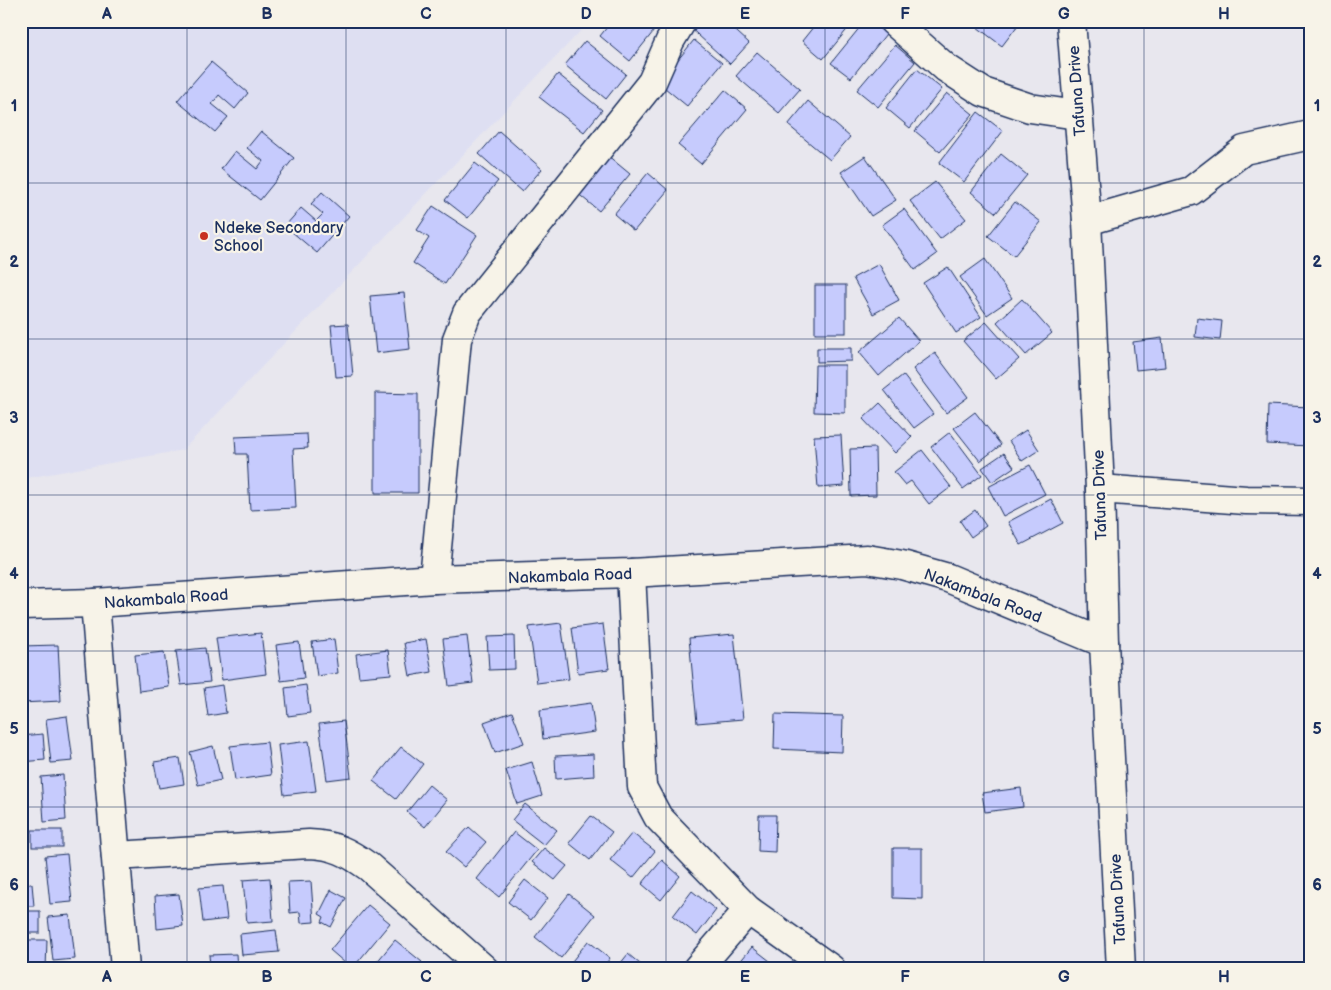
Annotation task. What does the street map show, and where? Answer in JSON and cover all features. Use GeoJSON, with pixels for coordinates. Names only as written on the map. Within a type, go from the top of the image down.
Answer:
{"type":"FeatureCollection","features":[{"type":"Feature","properties":{"kind":"street"},"geometry":{"type":"LineString","coordinates":[[434,579],[457,339],[467,313],[652,82],[670,41],[682,21]]}},
{"type":"Feature","properties":{"kind":"street"},"geometry":{"type":"LineString","coordinates":[[893,21],[946,68],[983,92],[1030,108],[1077,115]]}},
{"type":"Feature","properties":{"kind":"street","name":"Tafuna Drive"},"geometry":{"type":"LineString","coordinates":[[1071,21],[1077,115],[1087,221],[1100,489],[1104,643],[1121,969]]}},
{"type":"Feature","properties":{"kind":"street"},"geometry":{"type":"LineString","coordinates":[[1087,221],[1191,191],[1244,150],[1310,135]]}},
{"type":"Feature","properties":{"kind":"street"},"geometry":{"type":"LineString","coordinates":[[1100,489],[1246,500],[1310,502]]}},
{"type":"Feature","properties":{"kind":"street","name":"Nakambala Road"},"geometry":{"type":"LineString","coordinates":[[21,606],[95,603],[434,579],[631,573],[867,558],[902,565],[948,578],[1104,643]]}},
{"type":"Feature","properties":{"kind":"street"},"geometry":{"type":"LineString","coordinates":[[631,573],[642,786],[658,817],[748,910],[831,969]]}},
{"type":"Feature","properties":{"kind":"street"},"geometry":{"type":"LineString","coordinates":[[95,603],[125,969]]}},
{"type":"Feature","properties":{"kind":"street"},"geometry":{"type":"LineString","coordinates":[[116,856],[309,844],[327,845],[348,852],[368,867],[484,969]]}},
{"type":"Feature","properties":{"kind":"street"},"geometry":{"type":"LineString","coordinates":[[697,969],[748,910]]}},
{"type":"Feature","properties":{"kind":"shaded area","name":"Ndeke Secondary School"},"geometry":{"type":"Polygon","coordinates":[[[21,21],[590,21],[183,450],[21,479],[21,21]]]}},
{"type":"Feature","properties":{"kind":"building"},"geometry":{"type":"Polygon","coordinates":[[[612,21],[661,22],[630,61],[600,36],[612,21]]]}},
{"type":"Feature","properties":{"kind":"building"},"geometry":{"type":"Polygon","coordinates":[[[691,21],[725,21],[749,43],[730,64],[687,25],[691,21]]]}},
{"type":"Feature","properties":{"kind":"building"},"geometry":{"type":"Polygon","coordinates":[[[818,21],[854,21],[823,59],[802,41],[818,21]]]}},
{"type":"Feature","properties":{"kind":"building"},"geometry":{"type":"Polygon","coordinates":[[[865,21],[870,21],[886,34],[851,78],[831,63],[865,21]]]}},
{"type":"Feature","properties":{"kind":"building"},"geometry":{"type":"Polygon","coordinates":[[[981,21],[1021,21],[1002,46],[977,27],[981,21]]]}},
{"type":"Feature","properties":{"kind":"building"},"geometry":{"type":"Polygon","coordinates":[[[694,40],[722,63],[687,106],[659,83],[694,40]]]}},
{"type":"Feature","properties":{"kind":"building"},"geometry":{"type":"Polygon","coordinates":[[[585,41],[626,74],[606,99],[565,65],[585,41]]]}},
{"type":"Feature","properties":{"kind":"building"},"geometry":{"type":"Polygon","coordinates":[[[895,45],[915,62],[878,107],[857,90],[895,45]]]}},
{"type":"Feature","properties":{"kind":"building"},"geometry":{"type":"Polygon","coordinates":[[[757,52],[800,89],[779,113],[736,76],[757,52]]]}},
{"type":"Feature","properties":{"kind":"building"},"geometry":{"type":"Polygon","coordinates":[[[211,62],[248,93],[235,109],[219,95],[212,104],[228,117],[215,132],[177,101],[211,62]]]}},
{"type":"Feature","properties":{"kind":"building"},"geometry":{"type":"Polygon","coordinates":[[[917,69],[942,89],[910,128],[886,108],[917,69]]]}},
{"type":"Feature","properties":{"kind":"building"},"geometry":{"type":"Polygon","coordinates":[[[558,74],[602,110],[584,132],[539,97],[558,74]]]}},
{"type":"Feature","properties":{"kind":"building"},"geometry":{"type":"Polygon","coordinates":[[[725,90],[747,109],[701,164],[678,145],[725,90]]]}},
{"type":"Feature","properties":{"kind":"building"},"geometry":{"type":"Polygon","coordinates":[[[947,93],[973,114],[940,152],[915,131],[947,93]]]}},
{"type":"Feature","properties":{"kind":"building"},"geometry":{"type":"Polygon","coordinates":[[[808,101],[850,137],[830,160],[788,125],[808,101]]]}},
{"type":"Feature","properties":{"kind":"building"},"geometry":{"type":"Polygon","coordinates":[[[978,112],[1003,131],[964,182],[939,163],[978,112]]]}},
{"type":"Feature","properties":{"kind":"building"},"geometry":{"type":"Polygon","coordinates":[[[261,131],[294,158],[260,200],[221,169],[235,151],[257,169],[263,161],[247,148],[261,131]]]}},
{"type":"Feature","properties":{"kind":"building"},"geometry":{"type":"Polygon","coordinates":[[[499,131],[542,169],[522,192],[479,154],[499,131]]]}},
{"type":"Feature","properties":{"kind":"building"},"geometry":{"type":"Polygon","coordinates":[[[1001,154],[1027,175],[996,213],[971,192],[1001,154]]]}},
{"type":"Feature","properties":{"kind":"building"},"geometry":{"type":"Polygon","coordinates":[[[607,155],[630,174],[599,211],[576,192],[607,155]]]}},
{"type":"Feature","properties":{"kind":"building"},"geometry":{"type":"Polygon","coordinates":[[[865,156],[896,200],[871,216],[841,172],[865,156]]]}},
{"type":"Feature","properties":{"kind":"building"},"geometry":{"type":"Polygon","coordinates":[[[475,163],[498,181],[468,218],[445,200],[475,163]]]}},
{"type":"Feature","properties":{"kind":"building"},"geometry":{"type":"Polygon","coordinates":[[[648,173],[668,190],[634,231],[614,214],[648,173]]]}},
{"type":"Feature","properties":{"kind":"building"},"geometry":{"type":"Polygon","coordinates":[[[935,182],[966,219],[940,239],[910,201],[935,182]]]}},
{"type":"Feature","properties":{"kind":"building"},"geometry":{"type":"Polygon","coordinates":[[[322,192],[349,216],[317,253],[285,226],[301,208],[316,221],[323,214],[311,204],[322,192]]]}},
{"type":"Feature","properties":{"kind":"building"},"geometry":{"type":"Polygon","coordinates":[[[1015,202],[1041,222],[1014,256],[988,236],[1015,202]]]}},
{"type":"Feature","properties":{"kind":"building"},"geometry":{"type":"Polygon","coordinates":[[[433,206],[477,235],[445,284],[413,263],[429,238],[417,230],[433,206]]]}},
{"type":"Feature","properties":{"kind":"building"},"geometry":{"type":"Polygon","coordinates":[[[904,209],[937,254],[915,270],[882,225],[904,209]]]}},
{"type":"Feature","properties":{"kind":"building"},"geometry":{"type":"Polygon","coordinates":[[[985,259],[1012,298],[987,315],[960,277],[985,259]]]}},
{"type":"Feature","properties":{"kind":"building"},"geometry":{"type":"Polygon","coordinates":[[[879,264],[899,300],[873,314],[853,278],[879,264]]]}},
{"type":"Feature","properties":{"kind":"building"},"geometry":{"type":"Polygon","coordinates":[[[948,267],[981,317],[956,333],[923,283],[948,267]]]}},
{"type":"Feature","properties":{"kind":"building"},"geometry":{"type":"Polygon","coordinates":[[[815,285],[846,285],[846,333],[815,333],[815,285]]]}},
{"type":"Feature","properties":{"kind":"building"},"geometry":{"type":"Polygon","coordinates":[[[404,293],[410,349],[376,353],[370,296],[404,293]]]}},
{"type":"Feature","properties":{"kind":"building"},"geometry":{"type":"Polygon","coordinates":[[[1022,299],[1052,333],[1026,355],[997,322],[1022,299]]]}},
{"type":"Feature","properties":{"kind":"building"},"geometry":{"type":"Polygon","coordinates":[[[899,318],[919,341],[879,376],[859,352],[899,318]]]}},
{"type":"Feature","properties":{"kind":"building"},"geometry":{"type":"Polygon","coordinates":[[[1197,318],[1222,321],[1220,340],[1195,337],[1197,318]]]}},
{"type":"Feature","properties":{"kind":"building"},"geometry":{"type":"Polygon","coordinates":[[[986,322],[1019,359],[996,379],[963,341],[986,322]]]}},
{"type":"Feature","properties":{"kind":"building"},"geometry":{"type":"Polygon","coordinates":[[[348,324],[353,376],[336,377],[331,325],[348,324]]]}},
{"type":"Feature","properties":{"kind":"building"},"geometry":{"type":"Polygon","coordinates":[[[1162,338],[1165,367],[1136,370],[1133,342],[1162,338]]]}},
{"type":"Feature","properties":{"kind":"building"},"geometry":{"type":"Polygon","coordinates":[[[817,348],[851,348],[851,361],[817,362],[817,348]]]}},
{"type":"Feature","properties":{"kind":"building"},"geometry":{"type":"Polygon","coordinates":[[[935,353],[968,397],[946,413],[913,369],[935,353]]]}},
{"type":"Feature","properties":{"kind":"building"},"geometry":{"type":"Polygon","coordinates":[[[815,365],[845,365],[845,413],[814,412],[815,365]]]}},
{"type":"Feature","properties":{"kind":"building"},"geometry":{"type":"Polygon","coordinates":[[[903,375],[933,414],[914,428],[884,390],[903,375]]]}},
{"type":"Feature","properties":{"kind":"building"},"geometry":{"type":"Polygon","coordinates":[[[375,393],[418,394],[418,493],[375,493],[375,393]]]}},
{"type":"Feature","properties":{"kind":"building"},"geometry":{"type":"Polygon","coordinates":[[[880,403],[912,437],[895,453],[863,419],[880,403]]]}},
{"type":"Feature","properties":{"kind":"building"},"geometry":{"type":"Polygon","coordinates":[[[1268,405],[1310,407],[1310,446],[1267,444],[1268,405]]]}},
{"type":"Feature","properties":{"kind":"building"},"geometry":{"type":"Polygon","coordinates":[[[975,412],[1001,445],[980,461],[954,428],[975,412]]]}},
{"type":"Feature","properties":{"kind":"building"},"geometry":{"type":"Polygon","coordinates":[[[1026,430],[1039,450],[1022,461],[1009,441],[1026,430]]]}},
{"type":"Feature","properties":{"kind":"building"},"geometry":{"type":"Polygon","coordinates":[[[950,432],[982,475],[963,489],[931,447],[950,432]]]}},
{"type":"Feature","properties":{"kind":"building"},"geometry":{"type":"Polygon","coordinates":[[[307,434],[308,448],[293,449],[296,508],[250,510],[247,454],[236,454],[235,437],[307,434]]]}},
{"type":"Feature","properties":{"kind":"building"},"geometry":{"type":"Polygon","coordinates":[[[841,435],[844,486],[818,488],[814,436],[841,435]]]}},
{"type":"Feature","properties":{"kind":"building"},"geometry":{"type":"Polygon","coordinates":[[[875,448],[876,495],[851,496],[850,449],[875,448]]]}},
{"type":"Feature","properties":{"kind":"building"},"geometry":{"type":"Polygon","coordinates":[[[922,450],[951,487],[929,504],[911,481],[905,485],[894,472],[922,450]]]}},
{"type":"Feature","properties":{"kind":"building"},"geometry":{"type":"Polygon","coordinates":[[[1004,453],[1014,467],[992,482],[982,468],[1004,453]]]}},
{"type":"Feature","properties":{"kind":"building"},"geometry":{"type":"Polygon","coordinates":[[[1030,465],[1045,494],[1003,516],[988,487],[1030,465]]]}},
{"type":"Feature","properties":{"kind":"building"},"geometry":{"type":"Polygon","coordinates":[[[1051,499],[1063,523],[1021,545],[1008,522],[1051,499]]]}},
{"type":"Feature","properties":{"kind":"building"},"geometry":{"type":"Polygon","coordinates":[[[975,510],[986,526],[971,537],[960,521],[975,510]]]}},
{"type":"Feature","properties":{"kind":"building"},"geometry":{"type":"Polygon","coordinates":[[[561,623],[569,679],[537,683],[529,627],[561,623]]]}},
{"type":"Feature","properties":{"kind":"building"},"geometry":{"type":"Polygon","coordinates":[[[603,624],[609,669],[578,673],[572,628],[603,624]]]}},
{"type":"Feature","properties":{"kind":"building"},"geometry":{"type":"Polygon","coordinates":[[[261,633],[266,674],[222,680],[216,638],[261,633]]]}},
{"type":"Feature","properties":{"kind":"building"},"geometry":{"type":"Polygon","coordinates":[[[734,634],[743,719],[697,723],[689,638],[734,634]]]}},
{"type":"Feature","properties":{"kind":"building"},"geometry":{"type":"Polygon","coordinates":[[[467,636],[473,683],[449,686],[443,639],[467,636]]]}},
{"type":"Feature","properties":{"kind":"building"},"geometry":{"type":"Polygon","coordinates":[[[514,636],[515,669],[489,670],[487,637],[514,636]]]}},
{"type":"Feature","properties":{"kind":"building"},"geometry":{"type":"Polygon","coordinates":[[[334,639],[338,673],[317,676],[312,642],[334,639]]]}},
{"type":"Feature","properties":{"kind":"building"},"geometry":{"type":"Polygon","coordinates":[[[426,639],[432,672],[410,676],[404,643],[426,639]]]}},
{"type":"Feature","properties":{"kind":"building"},"geometry":{"type":"Polygon","coordinates":[[[299,642],[304,678],[281,681],[276,645],[299,642]]]}},
{"type":"Feature","properties":{"kind":"building"},"geometry":{"type":"Polygon","coordinates":[[[58,645],[61,701],[21,703],[21,646],[58,645]]]}},
{"type":"Feature","properties":{"kind":"building"},"geometry":{"type":"Polygon","coordinates":[[[205,648],[210,682],[181,685],[176,651],[205,648]]]}},
{"type":"Feature","properties":{"kind":"building"},"geometry":{"type":"Polygon","coordinates":[[[388,650],[391,674],[359,677],[356,654],[388,650]]]}},
{"type":"Feature","properties":{"kind":"building"},"geometry":{"type":"Polygon","coordinates":[[[164,652],[169,687],[139,691],[135,655],[164,652]]]}},
{"type":"Feature","properties":{"kind":"building"},"geometry":{"type":"Polygon","coordinates":[[[222,685],[226,713],[208,716],[204,688],[222,685]]]}},
{"type":"Feature","properties":{"kind":"building"},"geometry":{"type":"Polygon","coordinates":[[[306,685],[310,713],[288,716],[285,688],[306,685]]]}},
{"type":"Feature","properties":{"kind":"building"},"geometry":{"type":"Polygon","coordinates":[[[591,703],[595,732],[543,739],[540,710],[591,703]]]}},
{"type":"Feature","properties":{"kind":"building"},"geometry":{"type":"Polygon","coordinates":[[[512,712],[524,743],[495,753],[484,722],[512,712]]]}},
{"type":"Feature","properties":{"kind":"building"},"geometry":{"type":"Polygon","coordinates":[[[775,714],[843,716],[842,752],[774,749],[775,714]]]}},
{"type":"Feature","properties":{"kind":"building"},"geometry":{"type":"Polygon","coordinates":[[[67,716],[73,761],[51,763],[46,719],[67,716]]]}},
{"type":"Feature","properties":{"kind":"building"},"geometry":{"type":"Polygon","coordinates":[[[344,721],[351,777],[327,780],[319,724],[344,721]]]}},
{"type":"Feature","properties":{"kind":"building"},"geometry":{"type":"Polygon","coordinates":[[[43,734],[45,760],[21,762],[21,736],[43,734]]]}},
{"type":"Feature","properties":{"kind":"building"},"geometry":{"type":"Polygon","coordinates":[[[309,741],[316,791],[284,795],[278,745],[309,741]]]}},
{"type":"Feature","properties":{"kind":"building"},"geometry":{"type":"Polygon","coordinates":[[[267,742],[271,775],[235,780],[230,746],[267,742]]]}},
{"type":"Feature","properties":{"kind":"building"},"geometry":{"type":"Polygon","coordinates":[[[213,746],[221,780],[198,785],[190,752],[213,746]]]}},
{"type":"Feature","properties":{"kind":"building"},"geometry":{"type":"Polygon","coordinates":[[[401,747],[423,764],[396,799],[373,781],[401,747]]]}},
{"type":"Feature","properties":{"kind":"building"},"geometry":{"type":"Polygon","coordinates":[[[593,754],[594,776],[556,779],[555,756],[593,754]]]}},
{"type":"Feature","properties":{"kind":"building"},"geometry":{"type":"Polygon","coordinates":[[[180,758],[184,784],[159,788],[154,762],[180,758]]]}},
{"type":"Feature","properties":{"kind":"building"},"geometry":{"type":"Polygon","coordinates":[[[532,762],[542,796],[517,804],[506,770],[532,762]]]}},
{"type":"Feature","properties":{"kind":"building"},"geometry":{"type":"Polygon","coordinates":[[[63,775],[66,820],[44,822],[41,777],[63,775]]]}},
{"type":"Feature","properties":{"kind":"building"},"geometry":{"type":"Polygon","coordinates":[[[429,785],[447,800],[425,827],[407,812],[429,785]]]}},
{"type":"Feature","properties":{"kind":"building"},"geometry":{"type":"Polygon","coordinates":[[[1021,788],[1023,807],[985,812],[982,793],[1021,788]]]}},
{"type":"Feature","properties":{"kind":"building"},"geometry":{"type":"Polygon","coordinates":[[[525,804],[557,830],[544,845],[512,820],[525,804]]]}},
{"type":"Feature","properties":{"kind":"building"},"geometry":{"type":"Polygon","coordinates":[[[759,815],[776,815],[775,852],[758,851],[759,815]]]}},
{"type":"Feature","properties":{"kind":"building"},"geometry":{"type":"Polygon","coordinates":[[[591,816],[612,832],[590,860],[569,843],[591,816]]]}},
{"type":"Feature","properties":{"kind":"building"},"geometry":{"type":"Polygon","coordinates":[[[469,827],[486,842],[464,867],[446,852],[469,827]]]}},
{"type":"Feature","properties":{"kind":"building"},"geometry":{"type":"Polygon","coordinates":[[[32,830],[62,830],[62,847],[32,847],[32,830]]]}},
{"type":"Feature","properties":{"kind":"building"},"geometry":{"type":"Polygon","coordinates":[[[514,832],[537,850],[499,897],[477,879],[514,832]]]}},
{"type":"Feature","properties":{"kind":"building"},"geometry":{"type":"Polygon","coordinates":[[[632,833],[655,851],[633,878],[610,860],[632,833]]]}},
{"type":"Feature","properties":{"kind":"building"},"geometry":{"type":"Polygon","coordinates":[[[544,848],[567,866],[555,880],[532,862],[544,848]]]}},
{"type":"Feature","properties":{"kind":"building"},"geometry":{"type":"Polygon","coordinates":[[[893,848],[922,848],[922,899],[893,898],[893,848]]]}},
{"type":"Feature","properties":{"kind":"building"},"geometry":{"type":"Polygon","coordinates":[[[67,854],[72,902],[50,904],[45,856],[67,854]]]}},
{"type":"Feature","properties":{"kind":"building"},"geometry":{"type":"Polygon","coordinates":[[[662,860],[680,876],[661,900],[642,884],[662,860]]]}},
{"type":"Feature","properties":{"kind":"building"},"geometry":{"type":"Polygon","coordinates":[[[270,878],[273,921],[247,923],[243,880],[270,878]]]}},
{"type":"Feature","properties":{"kind":"building"},"geometry":{"type":"Polygon","coordinates":[[[525,880],[548,898],[531,920],[508,902],[525,880]]]}},
{"type":"Feature","properties":{"kind":"building"},"geometry":{"type":"Polygon","coordinates":[[[311,881],[314,922],[301,923],[300,912],[290,913],[288,882],[311,881]]]}},
{"type":"Feature","properties":{"kind":"building"},"geometry":{"type":"Polygon","coordinates":[[[21,884],[32,884],[34,906],[22,906],[21,884]]]}},
{"type":"Feature","properties":{"kind":"building"},"geometry":{"type":"Polygon","coordinates":[[[223,886],[227,919],[203,922],[199,888],[223,886]]]}},
{"type":"Feature","properties":{"kind":"building"},"geometry":{"type":"Polygon","coordinates":[[[331,890],[346,898],[331,927],[322,922],[324,917],[319,914],[331,890]]]}},
{"type":"Feature","properties":{"kind":"building"},"geometry":{"type":"Polygon","coordinates":[[[692,891],[716,910],[697,935],[673,916],[692,891]]]}},
{"type":"Feature","properties":{"kind":"building"},"geometry":{"type":"Polygon","coordinates":[[[179,894],[183,926],[157,929],[155,896],[179,894]]]}},
{"type":"Feature","properties":{"kind":"building"},"geometry":{"type":"Polygon","coordinates":[[[569,894],[595,915],[561,958],[535,937],[569,894]]]}},
{"type":"Feature","properties":{"kind":"building"},"geometry":{"type":"Polygon","coordinates":[[[368,905],[390,923],[352,969],[330,950],[368,905]]]}},
{"type":"Feature","properties":{"kind":"building"},"geometry":{"type":"Polygon","coordinates":[[[27,911],[40,911],[40,933],[28,933],[27,911]]]}},
{"type":"Feature","properties":{"kind":"building"},"geometry":{"type":"Polygon","coordinates":[[[70,915],[75,959],[53,961],[48,917],[70,915]]]}},
{"type":"Feature","properties":{"kind":"building"},"geometry":{"type":"Polygon","coordinates":[[[276,930],[279,952],[242,955],[240,934],[276,930]]]}},
{"type":"Feature","properties":{"kind":"building"},"geometry":{"type":"Polygon","coordinates":[[[25,940],[47,940],[46,969],[25,969],[25,940]]]}},
{"type":"Feature","properties":{"kind":"building"},"geometry":{"type":"Polygon","coordinates":[[[395,940],[422,962],[416,969],[371,969],[395,940]]]}},
{"type":"Feature","properties":{"kind":"building"},"geometry":{"type":"Polygon","coordinates":[[[588,941],[610,958],[602,969],[574,969],[569,965],[588,941]]]}},
{"type":"Feature","properties":{"kind":"building"},"geometry":{"type":"Polygon","coordinates":[[[752,947],[770,961],[764,969],[734,969],[752,947]]]}},
{"type":"Feature","properties":{"kind":"building"},"geometry":{"type":"Polygon","coordinates":[[[236,954],[237,969],[206,969],[205,965],[210,965],[209,955],[236,954]]]}},
{"type":"Feature","properties":{"kind":"building"},"geometry":{"type":"Polygon","coordinates":[[[628,954],[646,969],[616,969],[628,954]]]}},
{"type":"Feature","properties":{"kind":"place","name":"Ndeke Secondary School"},"geometry":{"type":"Point","coordinates":[204,236]}}]}
